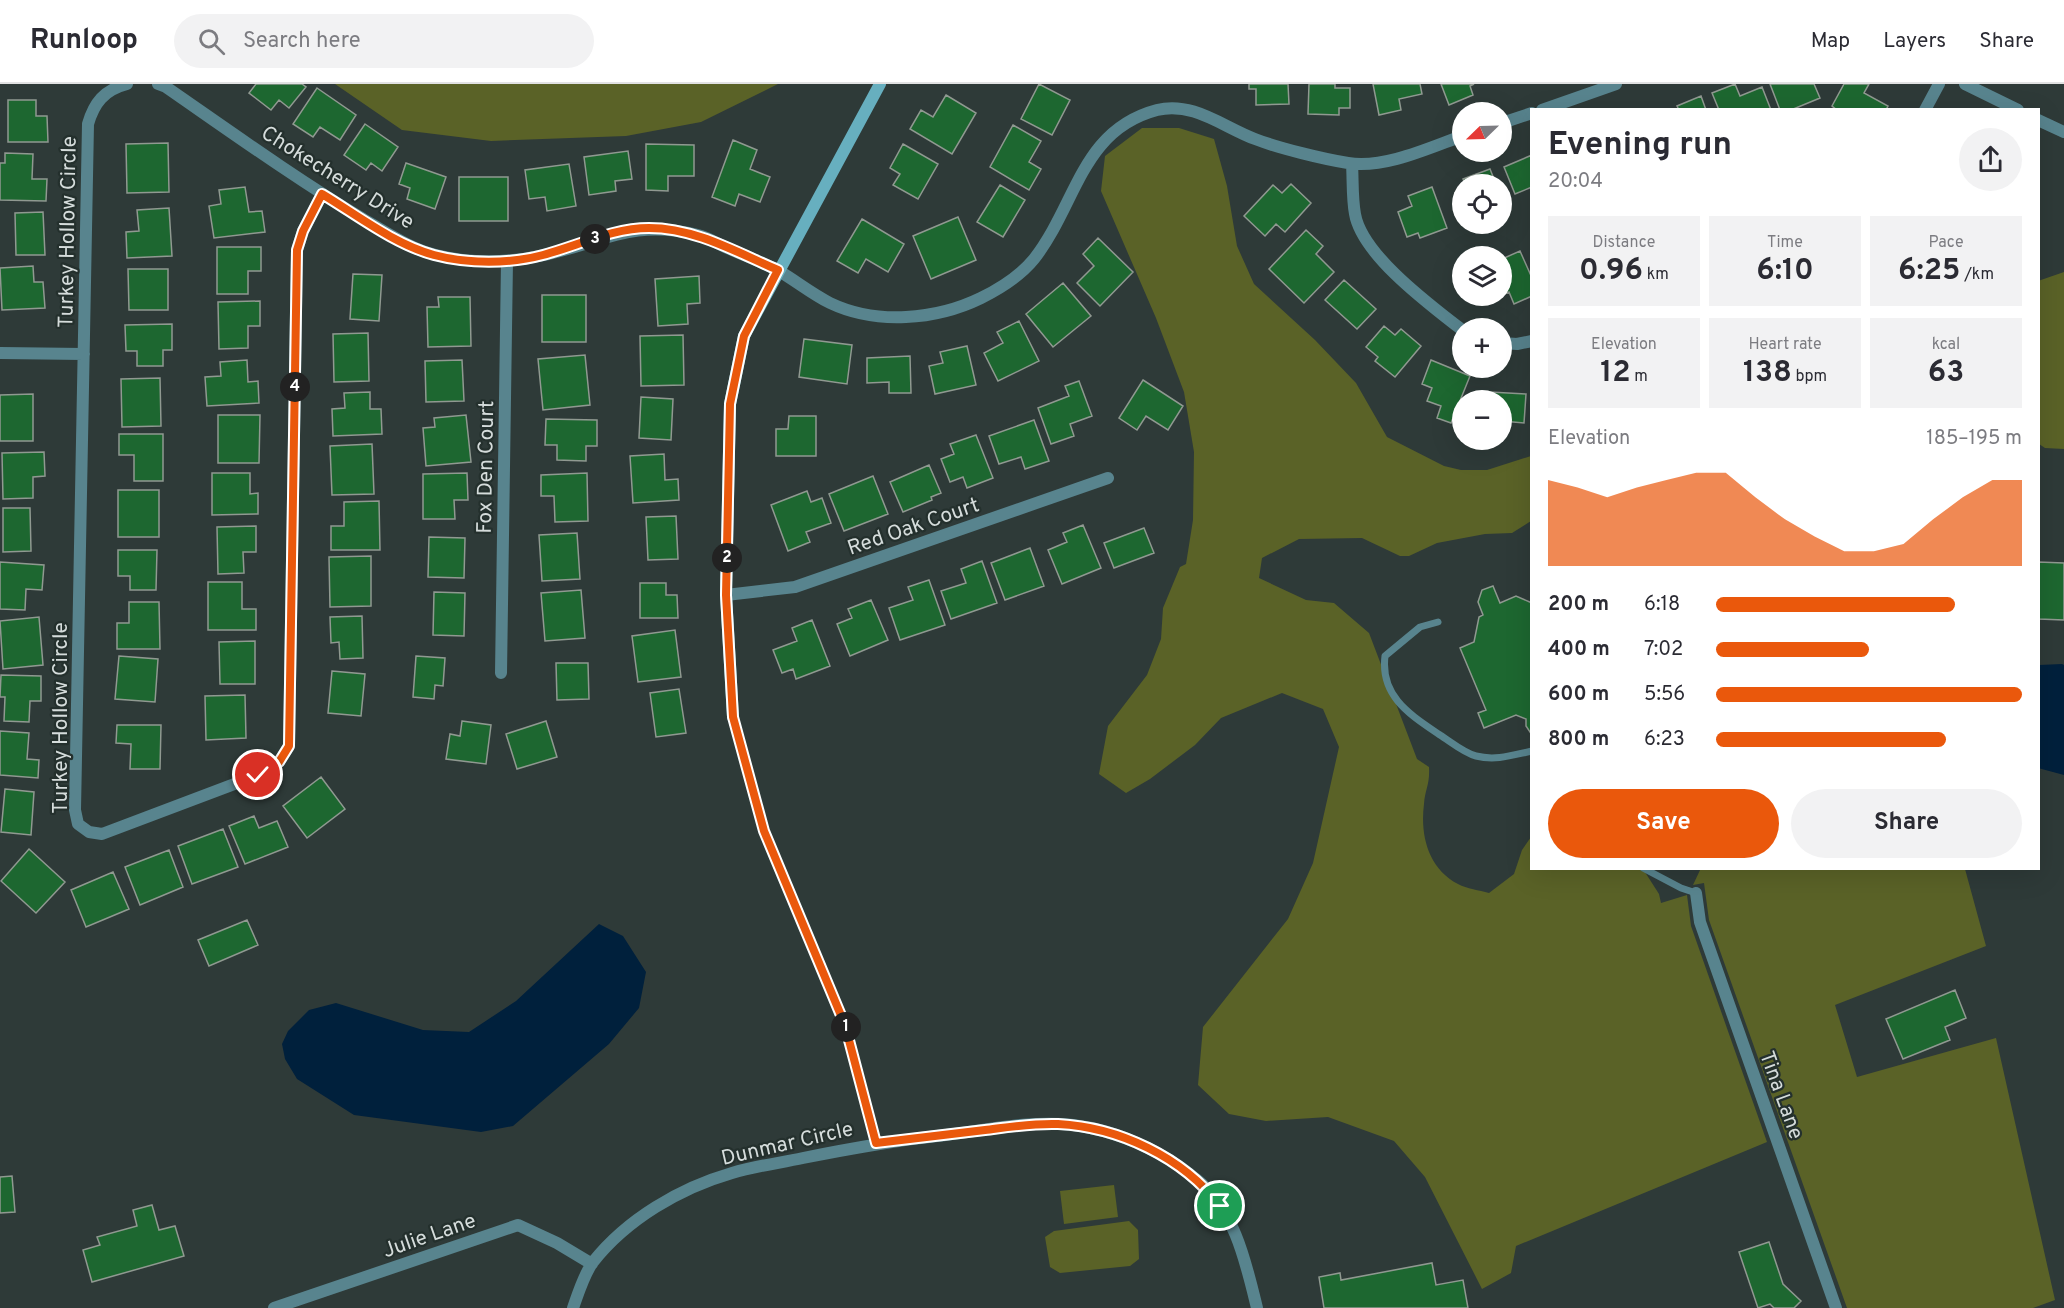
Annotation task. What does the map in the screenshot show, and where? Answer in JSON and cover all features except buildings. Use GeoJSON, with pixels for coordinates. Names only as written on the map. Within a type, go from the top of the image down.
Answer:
{"type":"FeatureCollection","features":[{"type":"Feature","properties":{"kind":"street","name":"Chokecherry Drive"},"geometry":{"type":"LineString","coordinates":[[158,84],[166,87],[322,194],[401,241],[434,255],[507,261],[542,256],[613,233],[648,228],[700,235],[778,270],[831,304],[864,313],[905,318],[946,311],[981,298],[1032,263],[1049,238],[1097,147],[1127,121],[1161,109],[1198,111],[1256,140],[1352,164],[1396,159],[1452,139]]}},
{"type":"Feature","properties":{"kind":"street"},"geometry":{"type":"LineString","coordinates":[[733,717],[726,595],[730,404],[744,336],[880,84]]}},
{"type":"Feature","properties":{"kind":"street"},"geometry":{"type":"LineString","coordinates":[[1548,108],[1616,84]]}},
{"type":"Feature","properties":{"kind":"street"},"geometry":{"type":"LineString","coordinates":[[1926,108],[1939,84]]}},
{"type":"Feature","properties":{"kind":"street"},"geometry":{"type":"LineString","coordinates":[[1965,84],[2014,108]]}},
{"type":"Feature","properties":{"kind":"street","name":"Turkey Hollow Circle"},"geometry":{"type":"LineString","coordinates":[[124,85],[102,95],[93,109],[88,124],[75,810],[78,824],[89,832],[102,834],[258,775],[279,762],[289,746],[297,250],[303,231],[322,194]]}},
{"type":"Feature","properties":{"kind":"street"},"geometry":{"type":"LineString","coordinates":[[1512,120],[1530,114]]}},
{"type":"Feature","properties":{"kind":"street"},"geometry":{"type":"LineString","coordinates":[[2040,121],[2064,132]]}},
{"type":"Feature","properties":{"kind":"street"},"geometry":{"type":"LineString","coordinates":[[1352,164],[1355,215],[1363,237],[1378,257],[1452,321]]}},
{"type":"Feature","properties":{"kind":"street","name":"Fox Den Court"},"geometry":{"type":"LineString","coordinates":[[501,673],[507,261]]}},
{"type":"Feature","properties":{"kind":"street"},"geometry":{"type":"LineString","coordinates":[[1512,344],[1530,341]]}},
{"type":"Feature","properties":{"kind":"street"},"geometry":{"type":"LineString","coordinates":[[0,353],[84,354]]}},
{"type":"Feature","properties":{"kind":"street","name":"Red Oak Court"},"geometry":{"type":"LineString","coordinates":[[726,595],[795,587],[1108,478]]}},
{"type":"Feature","properties":{"kind":"street","name":"Tina Lane"},"geometry":{"type":"LineString","coordinates":[[1696,893],[1700,922],[1836,1308]]}},
{"type":"Feature","properties":{"kind":"street","name":"Dunmar Circle"},"geometry":{"type":"LineString","coordinates":[[573,1308],[592,1264],[619,1235],[653,1209],[690,1189],[732,1173],[876,1143],[1040,1124],[1075,1126],[1136,1143],[1174,1163],[1196,1179],[1220,1206],[1236,1235],[1257,1308]]}},
{"type":"Feature","properties":{"kind":"street","name":"Julie Lane"},"geometry":{"type":"LineString","coordinates":[[274,1308],[518,1225],[557,1243],[592,1264]]}},
{"type":"Feature","properties":{"kind":"lane"},"geometry":{"type":"LineString","coordinates":[[1438,622],[1420,627],[1385,656],[1383,673],[1392,695],[1410,714],[1474,756],[1497,759],[1530,751]]}},
{"type":"Feature","properties":{"kind":"lane"},"geometry":{"type":"LineString","coordinates":[[1647,870],[1681,888],[1696,893]]}},
{"type":"Feature","properties":{"kind":"path"},"geometry":{"type":"LineString","coordinates":[[733,717],[764,831],[845,1025],[876,1143]]}},
{"type":"Feature","properties":{"kind":"green space"},"geometry":{"type":"Polygon","coordinates":[[[335,84],[778,84],[701,122],[626,136],[491,141],[402,130],[335,84]]]}},
{"type":"Feature","properties":{"kind":"green space"},"geometry":{"type":"Polygon","coordinates":[[[1142,128],[1179,128],[1214,139],[1227,186],[1237,246],[1254,284],[1315,340],[1356,383],[1387,437],[1444,466],[1461,470],[1487,470],[1530,456],[1530,522],[1512,533],[1485,534],[1437,543],[1409,556],[1400,556],[1362,538],[1299,539],[1262,558],[1259,578],[1306,600],[1334,603],[1369,633],[1417,759],[1429,767],[1423,827],[1428,850],[1439,869],[1462,886],[1489,893],[1514,874],[1522,850],[1530,838],[1530,870],[1644,870],[1659,894],[1661,903],[1687,895],[1691,926],[1767,1142],[1516,1246],[1511,1273],[1482,1289],[1425,1177],[1394,1141],[1328,1117],[1266,1121],[1229,1114],[1198,1085],[1203,1027],[1288,919],[1313,863],[1339,747],[1323,709],[1282,693],[1221,718],[1195,745],[1150,779],[1126,793],[1099,774],[1108,726],[1147,675],[1161,639],[1163,608],[1180,567],[1186,564],[1193,520],[1194,452],[1184,392],[1156,318],[1101,191],[1105,156],[1142,128]]]}},
{"type":"Feature","properties":{"kind":"green space"},"geometry":{"type":"Polygon","coordinates":[[[2064,272],[2064,449],[2045,448],[2040,445],[2040,280],[2064,272]]]}},
{"type":"Feature","properties":{"kind":"green space"},"geometry":{"type":"Polygon","coordinates":[[[1700,870],[1965,870],[1986,946],[1835,1005],[1857,1077],[1996,1038],[2055,1300],[2033,1308],[1847,1308],[1709,920],[1704,883],[1693,885],[1700,870]]]}},
{"type":"Feature","properties":{"kind":"green space"},"geometry":{"type":"Polygon","coordinates":[[[1114,1185],[1118,1217],[1064,1224],[1060,1191],[1114,1185]]]}},
{"type":"Feature","properties":{"kind":"green space"},"geometry":{"type":"Polygon","coordinates":[[[1129,1221],[1138,1230],[1139,1259],[1130,1266],[1060,1273],[1050,1267],[1045,1237],[1054,1231],[1129,1221]]]}},
{"type":"Feature","properties":{"kind":"water"},"geometry":{"type":"Polygon","coordinates":[[[2040,665],[2064,665],[2064,775],[2040,769],[2040,665]]]}},
{"type":"Feature","properties":{"kind":"water"},"geometry":{"type":"Polygon","coordinates":[[[599,924],[623,936],[646,972],[639,1008],[609,1044],[513,1126],[481,1132],[354,1115],[297,1079],[285,1059],[282,1044],[288,1031],[309,1010],[336,1003],[423,1030],[469,1032],[516,1001],[599,924]]]}},
{"type":"Feature","properties":{"kind":"route"},"geometry":{"type":"LineString","coordinates":[[258,775],[279,762],[289,746],[297,250],[303,231],[322,194],[401,241],[434,255],[473,260],[507,261],[542,256],[613,233],[648,228],[700,235],[778,270],[744,336],[730,404],[726,595],[733,717],[764,831],[804,922],[845,1025],[876,1143],[1040,1124],[1075,1126],[1136,1143],[1174,1163],[1196,1179],[1220,1206]]}}]}
